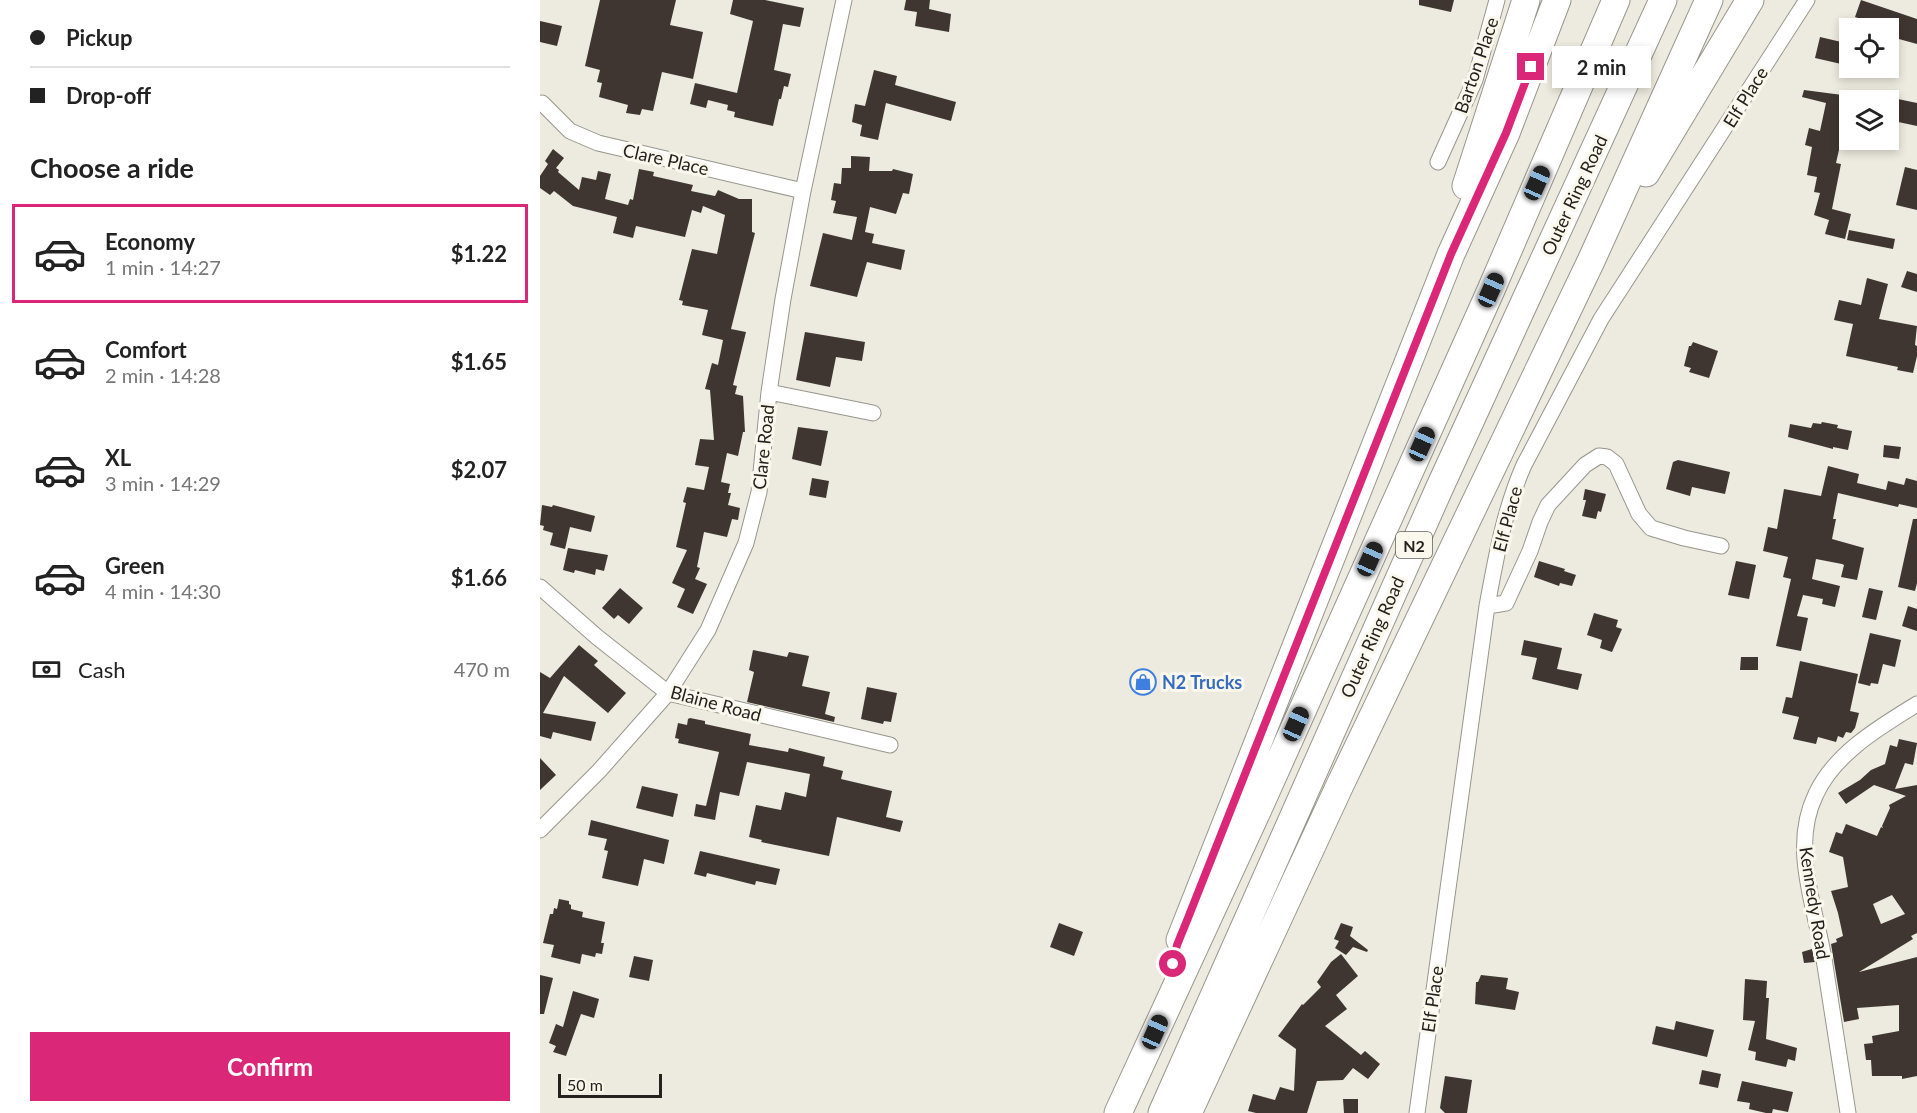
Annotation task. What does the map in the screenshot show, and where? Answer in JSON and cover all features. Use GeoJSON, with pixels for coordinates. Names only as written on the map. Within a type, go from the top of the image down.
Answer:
{"type":"FeatureCollection","features":[{"type":"Feature","properties":{"kind":"highway"},"geometry":{"type":"LineString","coordinates":[[1451,254],[1456,218],[1526,0]]}},
{"type":"Feature","properties":{"kind":"highway"},"geometry":{"type":"LineString","coordinates":[[1164,1012],[1177,945],[1451,254],[1506,133],[1557,0]]}},
{"type":"Feature","properties":{"kind":"highway","name":"Outer Ring Road"},"geometry":{"type":"LineString","coordinates":[[1118,1113],[1259,807],[1482,310],[1616,0]]}},
{"type":"Feature","properties":{"kind":"highway","name":"Outer Ring Road"},"geometry":{"type":"LineString","coordinates":[[1162,1113],[1452,459],[1663,0]]}},
{"type":"Feature","properties":{"kind":"highway"},"geometry":{"type":"LineString","coordinates":[[1188,1113],[1340,785],[1591,261],[1709,0]]}},
{"type":"Feature","properties":{"kind":"highway"},"geometry":{"type":"LineString","coordinates":[[1591,261],[1664,145],[1750,0]]}},
{"type":"Feature","properties":{"kind":"highway"},"geometry":{"type":"LineString","coordinates":[[1664,145],[1677,131],[1766,0]]}},
{"type":"Feature","properties":{"kind":"street","name":"Clare Road"},"geometry":{"type":"LineString","coordinates":[[540,830],[599,771],[668,693],[708,630],[746,543],[759,492],[769,392],[783,299],[803,191],[844,0]]}},
{"type":"Feature","properties":{"kind":"street","name":"Barton Place"},"geometry":{"type":"LineString","coordinates":[[1438,162],[1475,80],[1497,0]]}},
{"type":"Feature","properties":{"kind":"street","name":"Elf Place"},"geometry":{"type":"LineString","coordinates":[[1417,1113],[1487,606],[1513,489],[1601,319],[1807,0]]}},
{"type":"Feature","properties":{"kind":"street","name":"Clare Place"},"geometry":{"type":"LineString","coordinates":[[542,103],[570,131],[598,143],[803,191]]}},
{"type":"Feature","properties":{"kind":"street"},"geometry":{"type":"LineString","coordinates":[[769,392],[873,413]]}},
{"type":"Feature","properties":{"kind":"street"},"geometry":{"type":"LineString","coordinates":[[1487,606],[1506,603],[1548,505],[1585,465],[1599,456],[1607,457],[1616,465],[1639,514],[1651,528],[1721,546]]}},
{"type":"Feature","properties":{"kind":"street","name":"Blaine Road"},"geometry":{"type":"LineString","coordinates":[[540,587],[597,637],[668,693],[890,745]]}},
{"type":"Feature","properties":{"kind":"street","name":"Kennedy Road"},"geometry":{"type":"LineString","coordinates":[[1848,1113],[1823,956],[1809,890],[1804,832],[1816,793],[1833,767],[1862,740],[1917,704]]}},
{"type":"Feature","properties":{"kind":"building"},"geometry":{"type":"Polygon","coordinates":[[[600,0],[676,0],[670,25],[703,32],[693,79],[662,72],[653,111],[642,109],[640,115],[626,113],[628,105],[599,97],[602,83],[597,82],[600,70],[585,66],[600,0]]]}},
{"type":"Feature","properties":{"kind":"building"},"geometry":{"type":"Polygon","coordinates":[[[733,0],[765,0],[804,8],[800,27],[783,24],[774,70],[791,74],[788,87],[784,86],[781,99],[779,99],[773,126],[734,117],[735,112],[727,110],[728,105],[708,100],[706,108],[690,104],[695,83],[737,93],[753,21],[730,14],[733,0]]]}},
{"type":"Feature","properties":{"kind":"building"},"geometry":{"type":"Polygon","coordinates":[[[906,0],[930,0],[929,9],[951,14],[949,32],[915,26],[917,12],[904,10],[906,0]]]}},
{"type":"Feature","properties":{"kind":"building"},"geometry":{"type":"Polygon","coordinates":[[[1419,0],[1454,0],[1451,12],[1419,5],[1419,0]]]}},
{"type":"Feature","properties":{"kind":"building"},"geometry":{"type":"Polygon","coordinates":[[[1861,0],[1917,19],[1917,44],[1899,39],[1899,18],[1855,17],[1861,0]]]}},
{"type":"Feature","properties":{"kind":"building"},"geometry":{"type":"Polygon","coordinates":[[[540,21],[562,26],[557,46],[540,42],[540,21]]]}},
{"type":"Feature","properties":{"kind":"building"},"geometry":{"type":"Polygon","coordinates":[[[1820,37],[1839,41],[1839,63],[1815,58],[1820,37]]]}},
{"type":"Feature","properties":{"kind":"building"},"geometry":{"type":"Polygon","coordinates":[[[874,70],[897,76],[895,85],[956,102],[951,121],[886,103],[878,140],[860,136],[862,125],[852,122],[855,104],[865,106],[874,70]]]}},
{"type":"Feature","properties":{"kind":"building"},"geometry":{"type":"Polygon","coordinates":[[[1804,90],[1839,95],[1839,150],[1836,163],[1841,164],[1832,209],[1851,214],[1845,239],[1825,234],[1829,220],[1814,215],[1820,193],[1814,192],[1817,177],[1807,175],[1812,147],[1805,145],[1809,128],[1820,131],[1826,103],[1802,97],[1804,90]]]}},
{"type":"Feature","properties":{"kind":"building"},"geometry":{"type":"Polygon","coordinates":[[[1899,99],[1917,103],[1917,126],[1899,122],[1899,99]]]}},
{"type":"Feature","properties":{"kind":"building"},"geometry":{"type":"Polygon","coordinates":[[[553,149],[564,158],[556,168],[558,172],[579,190],[582,177],[596,180],[598,171],[611,174],[605,199],[628,205],[630,199],[633,200],[639,169],[654,172],[653,176],[693,185],[691,191],[715,196],[718,190],[739,199],[752,199],[752,232],[755,233],[731,329],[746,332],[733,385],[737,386],[735,394],[743,396],[745,432],[743,432],[738,456],[727,453],[721,482],[730,484],[728,493],[731,493],[728,505],[740,508],[738,520],[732,519],[727,537],[704,532],[697,567],[700,568],[695,579],[707,584],[693,614],[677,607],[685,589],[672,583],[687,550],[676,547],[686,503],[683,502],[687,487],[704,490],[709,467],[695,465],[700,439],[714,440],[710,390],[705,389],[712,363],[718,365],[723,340],[702,335],[708,310],[682,305],[683,301],[679,300],[692,249],[717,254],[725,215],[703,206],[701,213],[692,210],[685,237],[636,226],[633,238],[613,233],[617,217],[573,206],[554,191],[550,195],[540,188],[540,176],[548,164],[545,161],[553,149]]]}},
{"type":"Feature","properties":{"kind":"building"},"geometry":{"type":"Polygon","coordinates":[[[851,156],[870,157],[869,171],[892,171],[893,169],[913,174],[909,194],[903,193],[896,214],[870,207],[865,232],[874,234],[872,243],[905,250],[901,270],[867,262],[857,297],[810,286],[823,233],[852,240],[857,217],[833,213],[836,201],[831,200],[834,183],[841,184],[842,168],[851,168],[851,156]]]}},
{"type":"Feature","properties":{"kind":"building"},"geometry":{"type":"Polygon","coordinates":[[[1905,167],[1917,170],[1917,210],[1896,205],[1905,167]]]}},
{"type":"Feature","properties":{"kind":"building"},"geometry":{"type":"Polygon","coordinates":[[[1849,230],[1895,239],[1893,249],[1847,240],[1849,230]]]}},
{"type":"Feature","properties":{"kind":"building"},"geometry":{"type":"Polygon","coordinates":[[[1907,271],[1917,274],[1917,292],[1901,287],[1907,271]]]}},
{"type":"Feature","properties":{"kind":"building"},"geometry":{"type":"Polygon","coordinates":[[[1867,278],[1888,284],[1879,319],[1917,326],[1915,345],[1917,356],[1913,373],[1897,370],[1898,367],[1846,356],[1853,324],[1834,320],[1839,300],[1861,305],[1867,278]]]}},
{"type":"Feature","properties":{"kind":"building"},"geometry":{"type":"Polygon","coordinates":[[[805,332],[865,342],[862,361],[836,357],[830,387],[796,380],[805,332]]]}},
{"type":"Feature","properties":{"kind":"building"},"geometry":{"type":"Polygon","coordinates":[[[1693,342],[1718,351],[1709,378],[1689,372],[1691,368],[1684,366],[1689,346],[1693,342]]]}},
{"type":"Feature","properties":{"kind":"building"},"geometry":{"type":"Polygon","coordinates":[[[1822,422],[1852,431],[1848,450],[1833,447],[1833,449],[1788,437],[1790,424],[1811,428],[1813,423],[1821,424],[1822,422]]]}},
{"type":"Feature","properties":{"kind":"building"},"geometry":{"type":"Polygon","coordinates":[[[798,427],[828,431],[821,466],[792,459],[798,427]]]}},
{"type":"Feature","properties":{"kind":"building"},"geometry":{"type":"Polygon","coordinates":[[[1884,445],[1901,447],[1899,459],[1883,457],[1884,445]]]}},
{"type":"Feature","properties":{"kind":"building"},"geometry":{"type":"Polygon","coordinates":[[[1678,460],[1730,472],[1725,494],[1692,487],[1690,496],[1666,489],[1673,462],[1678,460]]]}},
{"type":"Feature","properties":{"kind":"building"},"geometry":{"type":"Polygon","coordinates":[[[1828,466],[1859,474],[1857,483],[1886,490],[1888,481],[1904,485],[1906,478],[1917,481],[1917,508],[1899,504],[1898,507],[1838,493],[1832,539],[1864,548],[1857,580],[1841,577],[1844,565],[1816,559],[1812,579],[1840,586],[1835,607],[1822,604],[1823,599],[1803,595],[1797,616],[1808,618],[1801,651],[1776,646],[1791,579],[1783,577],[1788,557],[1763,551],[1768,527],[1777,529],[1784,489],[1821,496],[1828,466]]]}},
{"type":"Feature","properties":{"kind":"building"},"geometry":{"type":"Polygon","coordinates":[[[812,478],[829,481],[826,498],[809,495],[812,478]]]}},
{"type":"Feature","properties":{"kind":"building"},"geometry":{"type":"Polygon","coordinates":[[[1585,489],[1606,494],[1601,512],[1598,511],[1596,519],[1582,516],[1586,500],[1583,500],[1585,489]]]}},
{"type":"Feature","properties":{"kind":"building"},"geometry":{"type":"Polygon","coordinates":[[[542,505],[552,507],[553,505],[595,516],[591,532],[570,527],[565,549],[550,545],[553,533],[543,530],[544,526],[540,525],[542,505]]]}},
{"type":"Feature","properties":{"kind":"building"},"geometry":{"type":"Polygon","coordinates":[[[1913,519],[1917,519],[1915,591],[1898,587],[1913,519]]]}},
{"type":"Feature","properties":{"kind":"building"},"geometry":{"type":"Polygon","coordinates":[[[568,548],[608,555],[604,571],[596,569],[595,575],[575,570],[574,573],[563,570],[568,548]]]}},
{"type":"Feature","properties":{"kind":"building"},"geometry":{"type":"Polygon","coordinates":[[[1539,561],[1576,575],[1572,586],[1560,583],[1559,586],[1534,577],[1539,561]]]}},
{"type":"Feature","properties":{"kind":"building"},"geometry":{"type":"Polygon","coordinates":[[[1736,561],[1756,565],[1749,599],[1728,595],[1736,561]]]}},
{"type":"Feature","properties":{"kind":"building"},"geometry":{"type":"Polygon","coordinates":[[[620,588],[643,608],[629,624],[618,615],[614,619],[602,608],[620,588]]]}},
{"type":"Feature","properties":{"kind":"building"},"geometry":{"type":"Polygon","coordinates":[[[1869,588],[1883,591],[1876,620],[1862,617],[1869,588]]]}},
{"type":"Feature","properties":{"kind":"building"},"geometry":{"type":"Polygon","coordinates":[[[1908,606],[1917,609],[1917,631],[1902,626],[1908,606]]]}},
{"type":"Feature","properties":{"kind":"building"},"geometry":{"type":"Polygon","coordinates":[[[1594,613],[1618,620],[1616,627],[1622,629],[1612,652],[1600,648],[1602,640],[1587,635],[1594,613]]]}},
{"type":"Feature","properties":{"kind":"building"},"geometry":{"type":"Polygon","coordinates":[[[1870,633],[1901,640],[1895,667],[1883,664],[1878,684],[1871,683],[1870,686],[1858,683],[1870,633]]]}},
{"type":"Feature","properties":{"kind":"building"},"geometry":{"type":"Polygon","coordinates":[[[1524,640],[1562,648],[1557,669],[1582,674],[1578,690],[1532,679],[1537,658],[1521,655],[1524,640]]]}},
{"type":"Feature","properties":{"kind":"building"},"geometry":{"type":"Polygon","coordinates":[[[579,645],[598,661],[594,665],[626,693],[608,713],[564,676],[543,713],[596,722],[591,741],[553,732],[551,739],[540,736],[540,672],[550,678],[579,645]]]}},
{"type":"Feature","properties":{"kind":"building"},"geometry":{"type":"Polygon","coordinates":[[[753,650],[787,657],[789,652],[809,656],[802,686],[830,692],[825,714],[835,717],[834,722],[747,702],[754,672],[749,670],[753,650]]]}},
{"type":"Feature","properties":{"kind":"building"},"geometry":{"type":"Polygon","coordinates":[[[1741,657],[1758,657],[1758,670],[1740,670],[1741,657]]]}},
{"type":"Feature","properties":{"kind":"building"},"geometry":{"type":"Polygon","coordinates":[[[1800,661],[1858,674],[1850,711],[1859,713],[1855,728],[1851,733],[1846,732],[1843,738],[1838,736],[1836,742],[1818,737],[1816,744],[1793,739],[1799,717],[1782,713],[1786,697],[1792,698],[1800,661]]]}},
{"type":"Feature","properties":{"kind":"building"},"geometry":{"type":"Polygon","coordinates":[[[867,687],[897,693],[891,722],[884,721],[883,724],[861,719],[867,687]]]}},
{"type":"Feature","properties":{"kind":"building"},"geometry":{"type":"Polygon","coordinates":[[[690,718],[705,721],[705,724],[751,734],[749,745],[788,752],[789,748],[825,757],[823,766],[843,771],[841,779],[892,791],[886,817],[903,821],[900,832],[837,817],[829,856],[761,842],[762,840],[749,837],[756,805],[781,810],[785,792],[806,797],[810,774],[747,762],[739,796],[720,792],[715,820],[694,816],[696,804],[706,806],[719,752],[678,743],[679,739],[675,738],[678,723],[687,725],[690,718]]]}},
{"type":"Feature","properties":{"kind":"building"},"geometry":{"type":"Polygon","coordinates":[[[1899,739],[1917,743],[1913,765],[1905,763],[1895,789],[1917,785],[1917,933],[1911,936],[1913,939],[1859,972],[1917,957],[1917,1076],[1902,1079],[1902,1076],[1872,1076],[1871,1060],[1866,1060],[1864,1044],[1873,1043],[1872,1036],[1899,1031],[1899,1005],[1857,1008],[1859,1019],[1844,1022],[1831,944],[1843,936],[1831,891],[1848,887],[1843,857],[1829,852],[1836,832],[1842,834],[1846,824],[1877,836],[1881,827],[1883,828],[1889,805],[1906,796],[1874,785],[1846,804],[1838,793],[1860,780],[1871,770],[1885,764],[1890,745],[1897,747],[1899,739]],[[1892,895],[1873,904],[1881,924],[1905,914],[1892,895]]]}},
{"type":"Feature","properties":{"kind":"building"},"geometry":{"type":"Polygon","coordinates":[[[540,758],[556,775],[540,790],[540,758]]]}},
{"type":"Feature","properties":{"kind":"building"},"geometry":{"type":"Polygon","coordinates":[[[642,786],[678,794],[673,817],[636,808],[642,786]]]}},
{"type":"Feature","properties":{"kind":"building"},"geometry":{"type":"Polygon","coordinates":[[[591,820],[669,840],[664,864],[644,859],[638,886],[602,878],[608,851],[604,850],[607,839],[588,835],[591,820]]]}},
{"type":"Feature","properties":{"kind":"building"},"geometry":{"type":"Polygon","coordinates":[[[700,851],[780,869],[776,885],[756,881],[755,885],[707,873],[706,877],[694,874],[700,851]]]}},
{"type":"Feature","properties":{"kind":"building"},"geometry":{"type":"Polygon","coordinates":[[[559,899],[569,901],[571,909],[583,912],[582,917],[605,922],[601,943],[604,943],[602,954],[596,953],[595,957],[582,954],[580,964],[551,957],[554,945],[543,943],[550,914],[553,914],[554,908],[557,909],[559,899]]]}},
{"type":"Feature","properties":{"kind":"building"},"geometry":{"type":"Polygon","coordinates":[[[1059,923],[1083,932],[1074,956],[1050,947],[1059,923]]]}},
{"type":"Feature","properties":{"kind":"building"},"geometry":{"type":"Polygon","coordinates":[[[1341,923],[1353,927],[1350,936],[1368,950],[1367,952],[1353,947],[1346,955],[1335,948],[1339,941],[1334,939],[1341,923]]]}},
{"type":"Feature","properties":{"kind":"building"},"geometry":{"type":"Polygon","coordinates":[[[1812,949],[1815,962],[1804,963],[1802,952],[1812,949]]]}},
{"type":"Feature","properties":{"kind":"building"},"geometry":{"type":"Polygon","coordinates":[[[1341,954],[1358,976],[1336,995],[1347,1009],[1325,1026],[1361,1055],[1365,1051],[1380,1064],[1368,1079],[1353,1068],[1343,1080],[1317,1081],[1307,1113],[1248,1111],[1253,1094],[1275,1100],[1280,1087],[1294,1091],[1296,1049],[1278,1036],[1302,1004],[1321,987],[1317,982],[1331,962],[1341,954]]]}},
{"type":"Feature","properties":{"kind":"building"},"geometry":{"type":"Polygon","coordinates":[[[634,956],[653,960],[649,981],[629,977],[634,956]]]}},
{"type":"Feature","properties":{"kind":"building"},"geometry":{"type":"Polygon","coordinates":[[[540,975],[553,978],[544,1014],[540,1014],[540,975]]]}},
{"type":"Feature","properties":{"kind":"building"},"geometry":{"type":"Polygon","coordinates":[[[1481,975],[1508,978],[1506,989],[1519,992],[1515,1010],[1475,1004],[1476,982],[1481,975]]]}},
{"type":"Feature","properties":{"kind":"building"},"geometry":{"type":"Polygon","coordinates":[[[1745,979],[1767,981],[1766,998],[1769,998],[1766,1039],[1797,1048],[1795,1061],[1788,1059],[1786,1067],[1755,1060],[1756,1052],[1748,1050],[1755,1021],[1743,1020],[1745,979]]]}},
{"type":"Feature","properties":{"kind":"building"},"geometry":{"type":"Polygon","coordinates":[[[573,991],[599,999],[594,1018],[581,1014],[566,1056],[553,1052],[556,1046],[549,1043],[556,1024],[563,1027],[573,991]]]}},
{"type":"Feature","properties":{"kind":"building"},"geometry":{"type":"Polygon","coordinates":[[[1676,1021],[1714,1030],[1707,1057],[1652,1044],[1656,1026],[1674,1030],[1676,1021]]]}},
{"type":"Feature","properties":{"kind":"building"},"geometry":{"type":"Polygon","coordinates":[[[1702,1070],[1721,1074],[1718,1088],[1699,1084],[1702,1070]]]}},
{"type":"Feature","properties":{"kind":"building"},"geometry":{"type":"Polygon","coordinates":[[[1445,1076],[1472,1080],[1467,1113],[1445,1113],[1440,1108],[1445,1076]]]}},
{"type":"Feature","properties":{"kind":"building"},"geometry":{"type":"Polygon","coordinates":[[[1742,1081],[1793,1092],[1788,1112],[1773,1109],[1772,1113],[1766,1113],[1749,1109],[1750,1103],[1737,1101],[1742,1081]]]}},
{"type":"Feature","properties":{"kind":"building"},"geometry":{"type":"Polygon","coordinates":[[[1343,1099],[1358,1099],[1358,1113],[1344,1113],[1343,1099]]]}},
{"type":"Feature","properties":{"kind":"place","name":"N2 Trucks"},"geometry":{"type":"Point","coordinates":[1143,682]}},
{"type":"Feature","properties":{"kind":"route"},"geometry":{"type":"LineString","coordinates":[[1173,964],[1177,945],[1451,254],[1506,133],[1531,67]]}}]}
